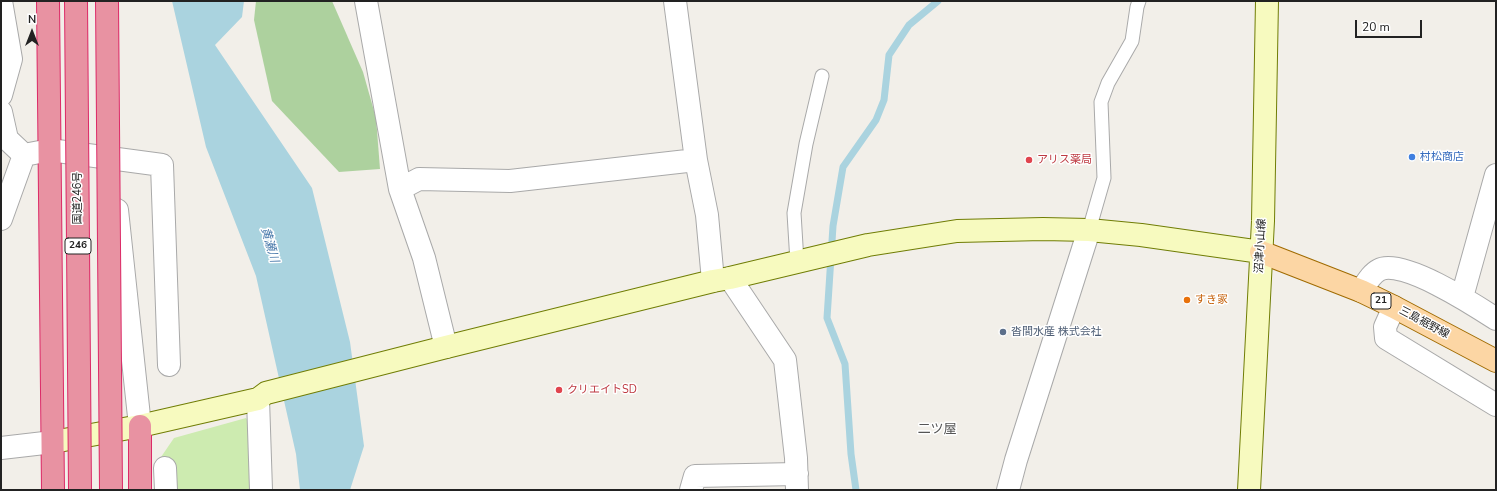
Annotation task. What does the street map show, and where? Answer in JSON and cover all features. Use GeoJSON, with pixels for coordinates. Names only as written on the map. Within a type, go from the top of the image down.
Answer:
{"type":"FeatureCollection","features":[{"type":"Feature","properties":{"kind":"highway"},"geometry":{"type":"LineString","coordinates":[[48,1],[53,490]]}},
{"type":"Feature","properties":{"kind":"highway","name":"国道246号"},"geometry":{"type":"LineString","coordinates":[[76,1],[80,490]]}},
{"type":"Feature","properties":{"kind":"highway"},"geometry":{"type":"LineString","coordinates":[[107,1],[111,490]]}},
{"type":"Feature","properties":{"kind":"highway"},"geometry":{"type":"LineString","coordinates":[[140,426],[140,490]]}},
{"type":"Feature","properties":{"kind":"main road","name":"三島裾野線"},"geometry":{"type":"LineString","coordinates":[[1261,252],[1361,292],[1394,307],[1496,361]]}},
{"type":"Feature","properties":{"kind":"street"},"geometry":{"type":"LineString","coordinates":[[1,1],[11,59],[1,95]]}},
{"type":"Feature","properties":{"kind":"street"},"geometry":{"type":"LineString","coordinates":[[107,1],[111,157],[140,426]]}},
{"type":"Feature","properties":{"kind":"street"},"geometry":{"type":"LineString","coordinates":[[366,1],[400,189],[424,258],[441,348]]}},
{"type":"Feature","properties":{"kind":"street"},"geometry":{"type":"LineString","coordinates":[[675,1],[696,160],[722,279],[785,360],[796,458],[797,482],[695,476],[692,490]]}},
{"type":"Feature","properties":{"kind":"street","name":"沼津小山線"},"geometry":{"type":"LineString","coordinates":[[1249,490],[1263,222],[1267,1]]}},
{"type":"Feature","properties":{"kind":"street"},"geometry":{"type":"LineString","coordinates":[[1,112],[7,139],[24,155]]}},
{"type":"Feature","properties":{"kind":"street"},"geometry":{"type":"LineString","coordinates":[[24,155],[50,150],[162,165],[169,365]]}},
{"type":"Feature","properties":{"kind":"street"},"geometry":{"type":"LineString","coordinates":[[1,219],[24,155]]}},
{"type":"Feature","properties":{"kind":"street"},"geometry":{"type":"LineString","coordinates":[[400,189],[419,179],[510,181],[696,160]]}},
{"type":"Feature","properties":{"kind":"street"},"geometry":{"type":"LineString","coordinates":[[1462,297],[1496,176]]}},
{"type":"Feature","properties":{"kind":"street"},"geometry":{"type":"LineString","coordinates":[[1,448],[53,442],[140,426],[262,396],[441,348],[722,279],[868,245],[957,231],[1043,229],[1089,230],[1141,235],[1261,252]]}},
{"type":"Feature","properties":{"kind":"street"},"geometry":{"type":"LineString","coordinates":[[1008,490],[1018,453],[1089,230]]}},
{"type":"Feature","properties":{"kind":"street"},"geometry":{"type":"LineString","coordinates":[[1361,292],[1370,278],[1379,269],[1404,269],[1462,297],[1496,320]]}},
{"type":"Feature","properties":{"kind":"street"},"geometry":{"type":"LineString","coordinates":[[1394,307],[1385,327],[1386,338],[1496,405]]}},
{"type":"Feature","properties":{"kind":"street"},"geometry":{"type":"LineString","coordinates":[[261,490],[262,396]]}},
{"type":"Feature","properties":{"kind":"street"},"geometry":{"type":"LineString","coordinates":[[165,468],[166,490]]}},
{"type":"Feature","properties":{"kind":"lane"},"geometry":{"type":"LineString","coordinates":[[1089,230],[1104,178],[1101,102],[1108,83],[1132,41],[1137,7],[1140,1]]}},
{"type":"Feature","properties":{"kind":"lane"},"geometry":{"type":"LineString","coordinates":[[807,260],[794,213],[806,144],[822,76]]}},
{"type":"Feature","properties":{"kind":"green space"},"geometry":{"type":"Polygon","coordinates":[[[256,1],[332,1],[363,72],[376,118],[380,169],[339,172],[272,101],[254,20],[256,1]]]}},
{"type":"Feature","properties":{"kind":"green space"},"geometry":{"type":"Polygon","coordinates":[[[246,418],[256,433],[258,490],[161,490],[161,457],[174,438],[246,418]]]}},
{"type":"Feature","properties":{"kind":"water","name":"黄瀬川"},"geometry":{"type":"Polygon","coordinates":[[[172,1],[244,1],[242,17],[215,45],[312,188],[350,342],[364,446],[350,490],[300,490],[296,454],[256,276],[206,147],[172,1]]]}},
{"type":"Feature","properties":{"kind":"waterway"},"geometry":{"type":"LineString","coordinates":[[856,490],[851,454],[845,364],[827,318],[833,226],[843,167],[876,120],[884,100],[889,55],[909,25],[938,1]]}},
{"type":"Feature","properties":{"kind":"place","name":"村松商店"},"geometry":{"type":"Point","coordinates":[1412,157]}},
{"type":"Feature","properties":{"kind":"place","name":"アリス薬局"},"geometry":{"type":"Point","coordinates":[1029,160]}},
{"type":"Feature","properties":{"kind":"place","name":"すき家"},"geometry":{"type":"Point","coordinates":[1187,300]}},
{"type":"Feature","properties":{"kind":"place","name":"沓間水産 株式会社"},"geometry":{"type":"Point","coordinates":[1003,332]}},
{"type":"Feature","properties":{"kind":"place","name":"クリエイトSD"},"geometry":{"type":"Point","coordinates":[559,390]}},
{"type":"Feature","properties":{"kind":"district","name":"二ツ屋"},"geometry":{"type":"Point","coordinates":[937,430]}}]}
